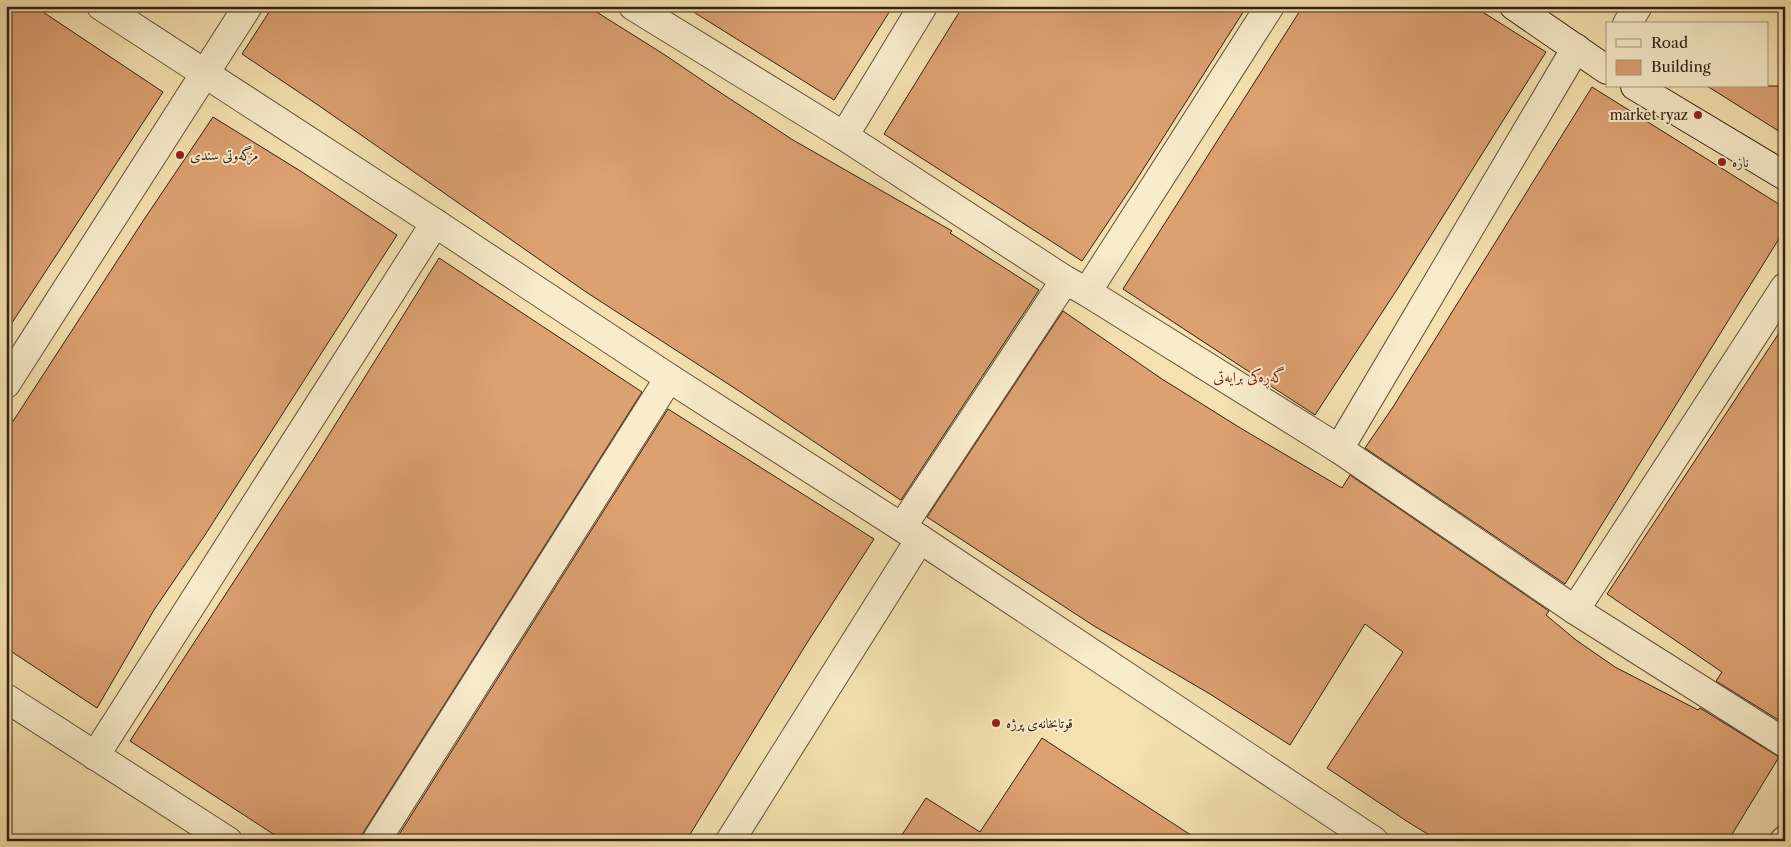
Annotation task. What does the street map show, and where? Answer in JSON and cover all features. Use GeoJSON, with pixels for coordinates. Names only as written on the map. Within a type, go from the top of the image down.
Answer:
{"type":"FeatureCollection","features":[{"type":"Feature","properties":{"kind":"street"},"geometry":{"type":"LineString","coordinates":[[102,6],[669,378],[911,533],[1374,841]]}},
{"type":"Feature","properties":{"kind":"street"},"geometry":{"type":"LineString","coordinates":[[6,384],[248,6]]}},
{"type":"Feature","properties":{"kind":"street"},"geometry":{"type":"LineString","coordinates":[[633,6],[844,136],[1076,286],[1338,449],[1575,610],[1785,743]]}},
{"type":"Feature","properties":{"kind":"street"},"geometry":{"type":"LineString","coordinates":[[844,136],[923,6]]}},
{"type":"Feature","properties":{"kind":"street"},"geometry":{"type":"LineString","coordinates":[[742,836],[911,533],[1076,286],[1270,6]]}},
{"type":"Feature","properties":{"kind":"street"},"geometry":{"type":"LineString","coordinates":[[1514,6],[1576,48],[1605,64]]}},
{"type":"Feature","properties":{"kind":"street"},"geometry":{"type":"LineString","coordinates":[[1628,22],[1638,6]]}},
{"type":"Feature","properties":{"kind":"street"},"geometry":{"type":"LineString","coordinates":[[1338,449],[1576,48]]}},
{"type":"Feature","properties":{"kind":"street"},"geometry":{"type":"LineString","coordinates":[[1638,88],[1785,176]]}},
{"type":"Feature","properties":{"kind":"street"},"geometry":{"type":"LineString","coordinates":[[95,756],[435,223]]}},
{"type":"Feature","properties":{"kind":"street"},"geometry":{"type":"LineString","coordinates":[[1575,610],[1785,287]]}},
{"type":"Feature","properties":{"kind":"street"},"geometry":{"type":"LineString","coordinates":[[376,841],[669,378]]}},
{"type":"Feature","properties":{"kind":"street"},"geometry":{"type":"LineString","coordinates":[[6,698],[228,841]]}},
{"type":"Feature","properties":{"kind":"building"},"geometry":{"type":"Polygon","coordinates":[[[6,6],[34,6],[163,92],[6,332],[6,6]]]}},
{"type":"Feature","properties":{"kind":"building"},"geometry":{"type":"Polygon","coordinates":[[[273,6],[587,6],[793,140],[952,231],[950,233],[1039,290],[901,500],[739,391],[586,292],[242,54],[273,6]]]}},
{"type":"Feature","properties":{"kind":"building"},"geometry":{"type":"Polygon","coordinates":[[[684,6],[893,6],[834,100],[684,6]]]}},
{"type":"Feature","properties":{"kind":"building"},"geometry":{"type":"Polygon","coordinates":[[[963,6],[1247,6],[1135,182],[1082,261],[884,134],[963,6]]]}},
{"type":"Feature","properties":{"kind":"building"},"geometry":{"type":"Polygon","coordinates":[[[1303,6],[1473,6],[1546,52],[1398,288],[1315,415],[1123,289],[1303,6]]]}},
{"type":"Feature","properties":{"kind":"building"},"geometry":{"type":"Polygon","coordinates":[[[1768,86],[1785,86],[1785,135],[1710,88],[1768,88],[1768,86]]]}},
{"type":"Feature","properties":{"kind":"building"},"geometry":{"type":"Polygon","coordinates":[[[1592,87],[1785,208],[1785,229],[1565,584],[1365,448],[1393,407],[1592,87]]]}},
{"type":"Feature","properties":{"kind":"building"},"geometry":{"type":"Polygon","coordinates":[[[213,117],[302,172],[397,235],[205,535],[154,610],[97,708],[6,648],[6,432],[213,117]]]}},
{"type":"Feature","properties":{"kind":"building"},"geometry":{"type":"Polygon","coordinates":[[[439,258],[642,392],[363,833],[360,841],[284,841],[130,741],[315,457],[439,258]]]}},
{"type":"Feature","properties":{"kind":"building"},"geometry":{"type":"Polygon","coordinates":[[[1063,311],[1162,379],[1342,488],[1350,475],[1549,611],[1546,615],[1576,640],[1615,667],[1698,710],[1700,708],[1779,757],[1728,841],[1439,841],[1327,768],[1403,652],[1365,624],[1290,745],[1210,694],[1094,626],[927,517],[1063,311]]]}},
{"type":"Feature","properties":{"kind":"building"},"geometry":{"type":"Polygon","coordinates":[[[1785,324],[1785,724],[1716,681],[1722,672],[1607,594],[1785,324]]]}},
{"type":"Feature","properties":{"kind":"building"},"geometry":{"type":"Polygon","coordinates":[[[668,409],[874,539],[805,646],[686,841],[395,841],[668,409]]]}},
{"type":"Feature","properties":{"kind":"building"},"geometry":{"type":"Polygon","coordinates":[[[1042,738],[1200,841],[898,841],[926,798],[980,832],[1042,738]]]}},
{"type":"Feature","properties":{"kind":"place","name":"market ryaz"},"geometry":{"type":"Point","coordinates":[1698,115]}},
{"type":"Feature","properties":{"kind":"place","name":"مزگەوتی سندی"},"geometry":{"type":"Point","coordinates":[180,155]}},
{"type":"Feature","properties":{"kind":"place","name":"نازە"},"geometry":{"type":"Point","coordinates":[1722,162]}},
{"type":"Feature","properties":{"kind":"place","name":"قوتابخانەی پرژە"},"geometry":{"type":"Point","coordinates":[996,723]}},
{"type":"Feature","properties":{"kind":"district","name":"گەڕەکی برایەتی"},"geometry":{"type":"Point","coordinates":[1249,377]}}]}
